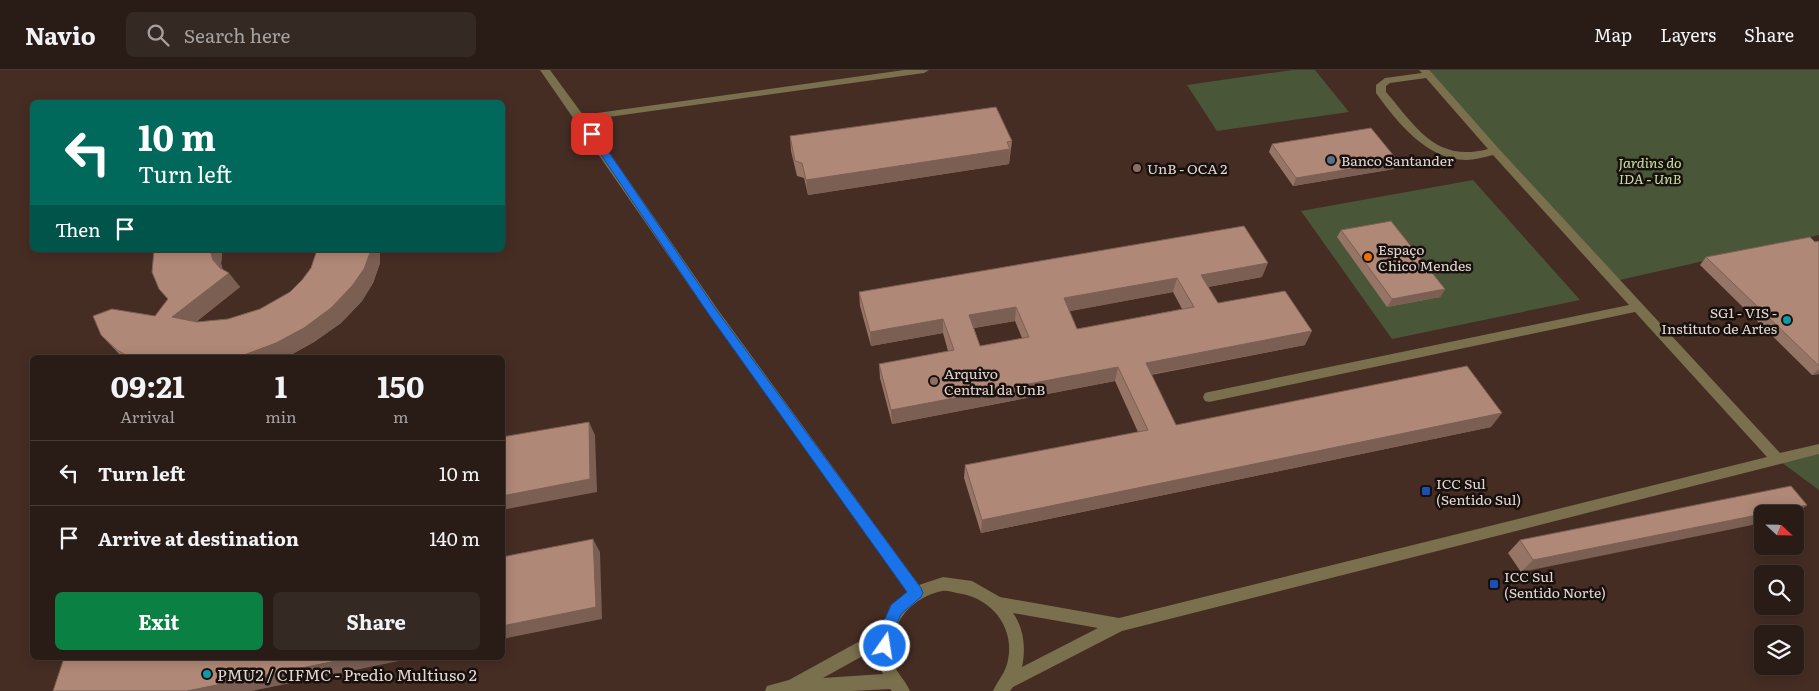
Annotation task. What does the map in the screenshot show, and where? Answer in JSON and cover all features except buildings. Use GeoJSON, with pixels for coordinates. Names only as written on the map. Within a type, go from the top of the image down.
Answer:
{"type":"FeatureCollection","features":[{"type":"Feature","properties":{"kind":"street"},"geometry":{"type":"LineString","coordinates":[[545,70],[714,313],[916,593]]}},
{"type":"Feature","properties":{"kind":"street"},"geometry":{"type":"LineString","coordinates":[[580,118],[876,74],[924,70]]}},
{"type":"Feature","properties":{"kind":"street"},"geometry":{"type":"LineString","coordinates":[[1496,151],[1466,158],[1453,157],[1443,153],[1430,145],[1381,93],[1380,87],[1388,80],[1427,72],[1496,151],[1778,459]]}},
{"type":"Feature","properties":{"kind":"street"},"geometry":{"type":"LineString","coordinates":[[1209,397],[1638,307]]}},
{"type":"Feature","properties":{"kind":"street"},"geometry":{"type":"LineString","coordinates":[[1005,686],[1119,625],[1819,449]]}},
{"type":"Feature","properties":{"kind":"street"},"geometry":{"type":"LineString","coordinates":[[773,691],[791,687],[898,686],[884,658],[885,635],[896,610],[916,593],[943,584],[972,588],[997,603],[1119,625]]}},
{"type":"Feature","properties":{"kind":"street"},"geometry":{"type":"LineString","coordinates":[[997,603],[1013,626],[1018,654],[1005,686]]}},
{"type":"Feature","properties":{"kind":"street"},"geometry":{"type":"LineString","coordinates":[[791,687],[885,635]]}},
{"type":"Feature","properties":{"kind":"shaded area"},"geometry":{"type":"Polygon","coordinates":[[[0,70],[1819,70],[1819,691],[0,691],[0,70]]]}},
{"type":"Feature","properties":{"kind":"green space"},"geometry":{"type":"Polygon","coordinates":[[[1292,70],[1315,70],[1349,112],[1217,131],[1187,85],[1292,70]]]}},
{"type":"Feature","properties":{"kind":"green space","name":"Jardins do IDA - UnB"},"geometry":{"type":"Polygon","coordinates":[[[1425,70],[1819,70],[1819,235],[1615,281],[1425,70]]]}},
{"type":"Feature","properties":{"kind":"green space"},"geometry":{"type":"Polygon","coordinates":[[[1473,180],[1580,300],[1392,339],[1301,211],[1473,180]]]}},
{"type":"Feature","properties":{"kind":"green space"},"geometry":{"type":"Polygon","coordinates":[[[1819,449],[1819,490],[1777,459],[1819,449]]]}},
{"type":"Feature","properties":{"kind":"place","name":"Banco Santander"},"geometry":{"type":"Point","coordinates":[1331,160]}},
{"type":"Feature","properties":{"kind":"place","name":"UnB - OCA 2"},"geometry":{"type":"Point","coordinates":[1137,168]}},
{"type":"Feature","properties":{"kind":"place","name":"Espaço Chico Mendes"},"geometry":{"type":"Point","coordinates":[1368,257]}},
{"type":"Feature","properties":{"kind":"place","name":"SG1 - VIS - Instituto de Artes"},"geometry":{"type":"Point","coordinates":[1787,320]}},
{"type":"Feature","properties":{"kind":"place","name":"Arquivo Central da UnB"},"geometry":{"type":"Point","coordinates":[934,381]}},
{"type":"Feature","properties":{"kind":"place","name":"ICC Sul (Sentido Sul)"},"geometry":{"type":"Point","coordinates":[1426,491]}},
{"type":"Feature","properties":{"kind":"place","name":"ICC Sul (Sentido Norte)"},"geometry":{"type":"Point","coordinates":[1494,584]}},
{"type":"Feature","properties":{"kind":"place","name":"PMU2 / CIFMC - Predio Multiuso 2"},"geometry":{"type":"Point","coordinates":[207,674]}},
{"type":"Feature","properties":{"kind":"route"},"geometry":{"type":"LineString","coordinates":[[592,134],[714,313],[916,593],[896,610],[885,635],[885,646]]}}]}
